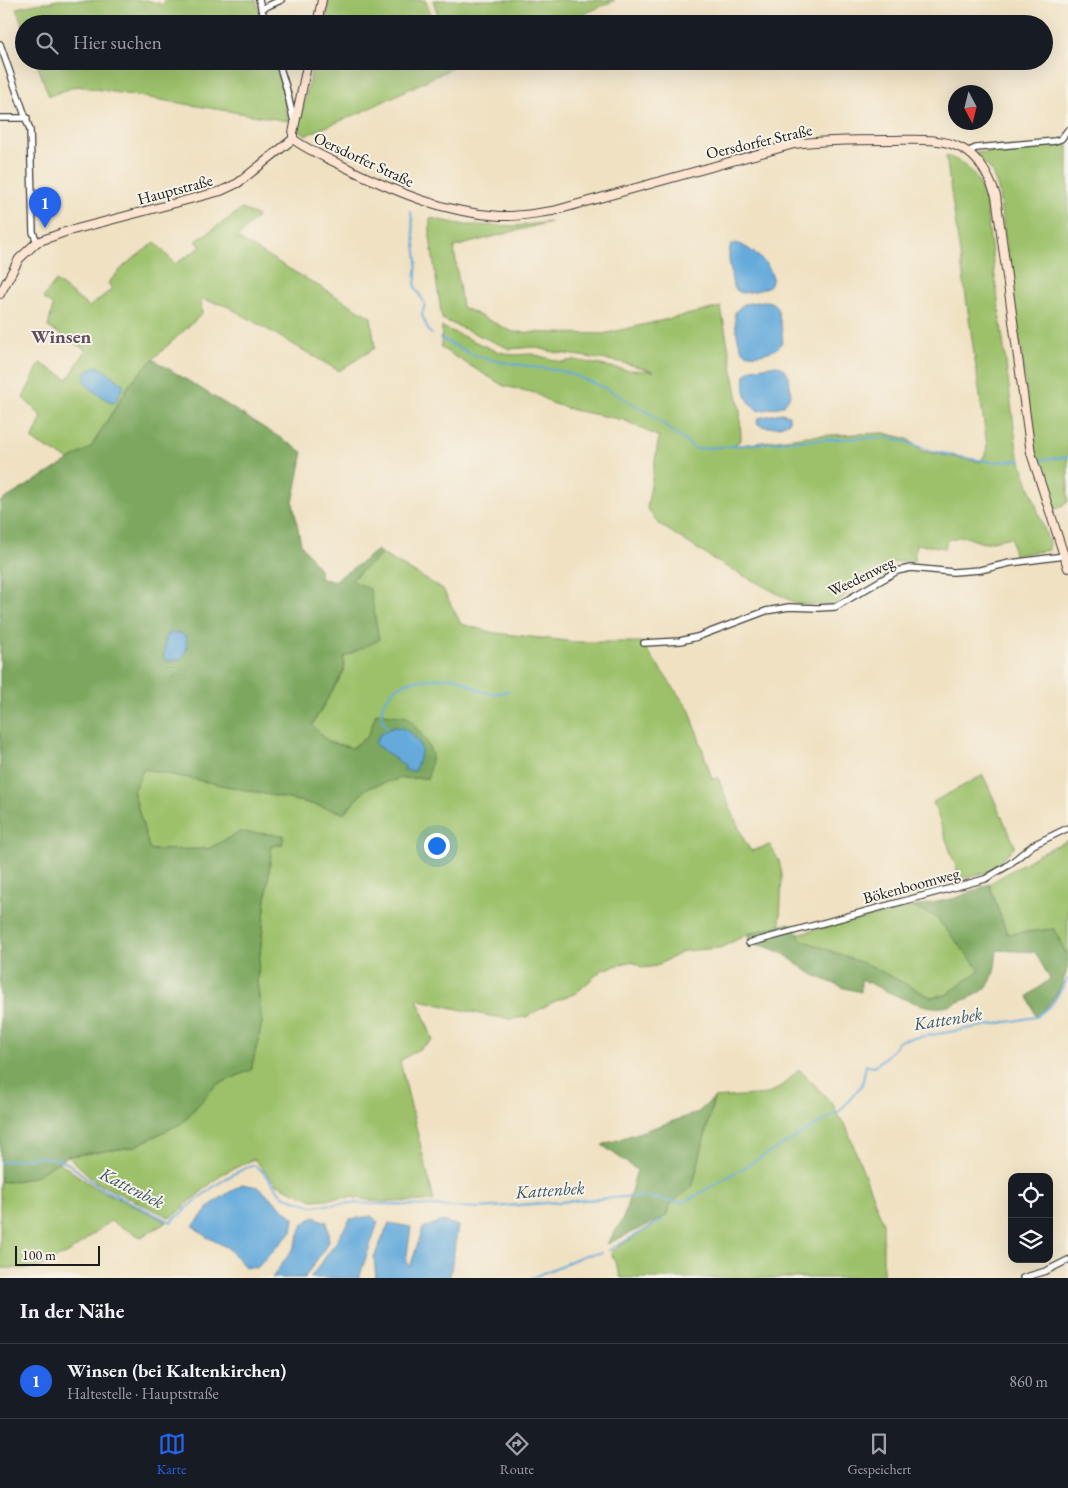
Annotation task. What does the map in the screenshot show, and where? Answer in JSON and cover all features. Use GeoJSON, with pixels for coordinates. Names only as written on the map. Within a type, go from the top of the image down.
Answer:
{"type":"FeatureCollection","features":[{"type":"Feature","properties":{"kind":"street"},"geometry":{"type":"LineString","coordinates":[[259,0],[263,15]]}},
{"type":"Feature","properties":{"kind":"street"},"geometry":{"type":"LineString","coordinates":[[261,9],[281,0]]}},
{"type":"Feature","properties":{"kind":"street"},"geometry":{"type":"LineString","coordinates":[[319,15],[322,0]]}},
{"type":"Feature","properties":{"kind":"street"},"geometry":{"type":"LineString","coordinates":[[0,44],[30,130],[33,232],[37,242]]}},
{"type":"Feature","properties":{"kind":"street"},"geometry":{"type":"LineString","coordinates":[[281,70],[294,124]]}},
{"type":"Feature","properties":{"kind":"street"},"geometry":{"type":"LineString","coordinates":[[293,139],[294,124],[306,70]]}},
{"type":"Feature","properties":{"kind":"street"},"geometry":{"type":"LineString","coordinates":[[0,118],[27,118]]}},
{"type":"Feature","properties":{"kind":"street"},"geometry":{"type":"LineString","coordinates":[[966,152],[976,148],[1055,141],[1061,139],[1068,130]]}},
{"type":"Feature","properties":{"kind":"street","name":"Hauptstraße"},"geometry":{"type":"LineString","coordinates":[[0,294],[19,259],[37,242],[65,232],[221,191],[238,183],[293,139]]}},
{"type":"Feature","properties":{"kind":"street","name":"Oersdorfer Straße"},"geometry":{"type":"LineString","coordinates":[[293,139],[313,151],[399,193],[462,212],[501,216],[526,215],[553,210],[794,144],[826,140],[937,140],[961,148],[971,155],[988,175],[996,196],[1031,453],[1068,568]]}},
{"type":"Feature","properties":{"kind":"street","name":"Weedenweg"},"geometry":{"type":"LineString","coordinates":[[644,643],[680,641],[696,637],[777,608],[835,607],[897,571],[911,568],[953,572],[980,570],[1010,563],[1064,556]]}},
{"type":"Feature","properties":{"kind":"street","name":"Bökenboomweg"},"geometry":{"type":"LineString","coordinates":[[749,943],[985,879],[1006,866],[1033,845],[1068,828]]}},
{"type":"Feature","properties":{"kind":"street"},"geometry":{"type":"LineString","coordinates":[[1023,1278],[1053,1268],[1068,1260]]}},
{"type":"Feature","properties":{"kind":"green space"},"geometry":{"type":"Polygon","coordinates":[[[58,0],[147,0],[163,5],[165,0],[256,0],[260,15],[19,15],[16,8],[58,0]]]}},
{"type":"Feature","properties":{"kind":"green space"},"geometry":{"type":"Polygon","coordinates":[[[329,0],[425,0],[431,15],[326,15],[329,0]]]}},
{"type":"Feature","properties":{"kind":"green space"},"geometry":{"type":"Polygon","coordinates":[[[433,0],[615,0],[582,15],[438,15],[433,0]]]}},
{"type":"Feature","properties":{"kind":"green space"},"geometry":{"type":"Polygon","coordinates":[[[39,70],[277,70],[285,96],[288,121],[77,86],[49,96],[39,70]]]}},
{"type":"Feature","properties":{"kind":"green space"},"geometry":{"type":"Polygon","coordinates":[[[312,70],[448,70],[362,112],[306,135],[298,129],[312,70]]]}},
{"type":"Feature","properties":{"kind":"green space"},"geometry":{"type":"Polygon","coordinates":[[[1068,145],[1068,502],[1054,510],[1035,452],[998,188],[991,170],[975,153],[1068,145]]]}},
{"type":"Feature","properties":{"kind":"green space"},"geometry":{"type":"Polygon","coordinates":[[[946,156],[961,163],[972,172],[985,199],[1017,450],[1049,543],[1049,550],[1014,555],[1011,537],[983,543],[963,536],[947,540],[945,548],[916,544],[914,561],[897,562],[880,568],[863,579],[834,605],[797,604],[716,561],[659,524],[647,508],[659,437],[624,420],[573,410],[551,403],[535,393],[504,386],[441,348],[442,327],[496,351],[513,355],[532,354],[562,362],[575,360],[627,370],[654,371],[620,362],[553,352],[534,347],[510,349],[442,319],[430,237],[430,218],[465,225],[516,226],[550,222],[454,247],[462,307],[513,332],[603,334],[721,307],[740,411],[741,440],[733,446],[808,436],[884,433],[908,439],[922,451],[981,462],[987,445],[946,156]]]}},
{"type":"Feature","properties":{"kind":"green space"},"geometry":{"type":"Polygon","coordinates":[[[242,209],[258,216],[237,238],[371,317],[375,348],[339,371],[227,306],[201,299],[202,314],[131,382],[91,447],[69,460],[32,440],[42,417],[23,398],[40,363],[68,379],[86,350],[48,327],[53,306],[43,298],[56,281],[89,307],[112,289],[108,283],[124,266],[155,242],[175,264],[201,247],[196,241],[242,209]]]}},
{"type":"Feature","properties":{"kind":"green space"},"geometry":{"type":"Polygon","coordinates":[[[153,359],[303,452],[293,503],[301,544],[319,569],[321,579],[334,581],[377,550],[382,554],[351,580],[370,589],[379,640],[344,657],[344,671],[312,725],[329,742],[352,748],[368,736],[376,713],[408,717],[425,739],[432,754],[428,778],[401,778],[367,788],[344,813],[308,803],[144,769],[133,791],[150,850],[208,849],[240,832],[284,835],[282,845],[272,845],[257,981],[262,1023],[251,1070],[216,1085],[182,1123],[133,1147],[68,1156],[34,1177],[6,1182],[0,1181],[0,502],[91,447],[131,382],[153,359]]]}},
{"type":"Feature","properties":{"kind":"green space"},"geometry":{"type":"Polygon","coordinates":[[[382,554],[443,589],[461,624],[495,633],[577,642],[641,642],[690,711],[712,779],[718,778],[743,838],[751,851],[770,845],[779,861],[782,874],[780,925],[748,934],[720,948],[684,951],[656,966],[643,968],[632,961],[602,970],[576,993],[553,1002],[526,1017],[510,1019],[490,1016],[417,999],[433,1040],[400,1061],[434,1201],[382,1202],[350,1197],[313,1200],[275,1183],[254,1159],[222,1174],[171,1218],[97,1183],[68,1156],[133,1147],[182,1123],[216,1085],[251,1070],[262,1023],[257,981],[272,845],[282,845],[240,832],[208,849],[149,850],[133,790],[144,768],[308,803],[344,813],[367,788],[401,778],[428,778],[368,736],[352,748],[329,742],[312,725],[344,671],[343,657],[351,580],[382,554]]]}},
{"type":"Feature","properties":{"kind":"green space"},"geometry":{"type":"Polygon","coordinates":[[[983,775],[1015,846],[991,871],[960,879],[933,802],[983,775]]]}},
{"type":"Feature","properties":{"kind":"green space"},"geometry":{"type":"Polygon","coordinates":[[[1068,840],[1068,959],[1054,929],[1007,934],[989,884],[1041,853],[1068,840]]]}},
{"type":"Feature","properties":{"kind":"green space"},"geometry":{"type":"Polygon","coordinates":[[[989,884],[1007,934],[1054,929],[1067,954],[1067,967],[1062,984],[1054,999],[1036,1017],[1028,996],[1050,979],[1035,952],[997,950],[993,975],[990,982],[981,992],[945,1007],[933,1007],[912,1002],[861,979],[861,992],[844,988],[816,976],[784,954],[764,946],[749,943],[748,934],[790,923],[802,940],[871,966],[931,997],[946,995],[980,970],[935,916],[912,907],[956,898],[989,884]]]}},
{"type":"Feature","properties":{"kind":"green space"},"geometry":{"type":"Polygon","coordinates":[[[912,907],[935,916],[980,970],[946,995],[931,997],[836,953],[802,940],[797,934],[912,907]]]}},
{"type":"Feature","properties":{"kind":"green space"},"geometry":{"type":"Polygon","coordinates":[[[799,1069],[833,1104],[838,1116],[846,1126],[883,1223],[883,1278],[621,1278],[611,1252],[665,1216],[670,1205],[693,1185],[714,1098],[768,1094],[782,1086],[799,1069]]]}},
{"type":"Feature","properties":{"kind":"green space"},"geometry":{"type":"Polygon","coordinates":[[[714,1098],[693,1185],[670,1205],[666,1216],[607,1244],[623,1219],[637,1170],[602,1145],[697,1113],[714,1098]]]}},
{"type":"Feature","properties":{"kind":"green space"},"geometry":{"type":"Polygon","coordinates":[[[58,1162],[96,1188],[167,1222],[141,1237],[110,1221],[70,1252],[35,1269],[0,1268],[0,1181],[23,1180],[38,1174],[58,1162]]]}},
{"type":"Feature","properties":{"kind":"water"},"geometry":{"type":"Polygon","coordinates":[[[736,243],[755,253],[767,265],[772,278],[769,286],[742,293],[733,286],[729,251],[731,245],[736,243]]]}},
{"type":"Feature","properties":{"kind":"water"},"geometry":{"type":"Polygon","coordinates":[[[764,301],[773,303],[777,309],[782,342],[780,346],[771,351],[748,354],[742,349],[738,339],[735,312],[744,304],[764,301]]]}},
{"type":"Feature","properties":{"kind":"water"},"geometry":{"type":"Polygon","coordinates":[[[776,365],[787,373],[791,395],[783,406],[759,411],[751,405],[746,396],[745,375],[752,369],[776,365]]]}},
{"type":"Feature","properties":{"kind":"water"},"geometry":{"type":"Polygon","coordinates":[[[96,366],[123,384],[124,387],[114,403],[94,391],[85,381],[88,371],[96,366]]]}},
{"type":"Feature","properties":{"kind":"water"},"geometry":{"type":"Polygon","coordinates":[[[781,413],[789,415],[789,422],[773,427],[757,423],[758,418],[781,413]]]}},
{"type":"Feature","properties":{"kind":"water"},"geometry":{"type":"Polygon","coordinates":[[[171,633],[180,633],[186,637],[187,648],[180,659],[171,661],[165,660],[164,656],[166,637],[171,633]]]}},
{"type":"Feature","properties":{"kind":"water"},"geometry":{"type":"Polygon","coordinates":[[[393,727],[398,727],[412,734],[420,746],[421,751],[415,771],[404,770],[405,766],[375,744],[379,735],[393,727]]]}},
{"type":"Feature","properties":{"kind":"water"},"geometry":{"type":"Polygon","coordinates":[[[242,1184],[258,1187],[294,1218],[292,1231],[257,1268],[245,1267],[228,1248],[207,1237],[193,1226],[213,1203],[242,1184]]]}},
{"type":"Feature","properties":{"kind":"water"},"geometry":{"type":"Polygon","coordinates":[[[372,1216],[378,1222],[359,1278],[310,1278],[333,1247],[350,1219],[372,1216]]]}},
{"type":"Feature","properties":{"kind":"water"},"geometry":{"type":"Polygon","coordinates":[[[314,1217],[327,1222],[329,1242],[306,1278],[272,1278],[294,1247],[303,1224],[314,1217]]]}},
{"type":"Feature","properties":{"kind":"water"},"geometry":{"type":"Polygon","coordinates":[[[443,1221],[458,1226],[450,1276],[440,1278],[376,1278],[374,1257],[389,1223],[411,1227],[406,1262],[410,1267],[423,1228],[443,1221]]]}},
{"type":"Feature","properties":{"kind":"waterway"},"geometry":{"type":"LineString","coordinates":[[411,212],[417,260],[415,287],[425,304],[422,315],[429,332],[432,334]]}},
{"type":"Feature","properties":{"kind":"waterway"},"geometry":{"type":"LineString","coordinates":[[440,338],[473,355],[497,361],[566,372],[603,387],[649,413],[695,449],[790,441],[885,437],[904,441],[928,450],[965,458],[994,462],[1021,460]]}},
{"type":"Feature","properties":{"kind":"waterway"},"geometry":{"type":"LineString","coordinates":[[1038,460],[1068,457]]}},
{"type":"Feature","properties":{"kind":"waterway"},"geometry":{"type":"LineString","coordinates":[[388,729],[381,719],[384,702],[395,688],[412,681],[455,677],[483,692],[496,694],[508,691]]}},
{"type":"Feature","properties":{"kind":"waterway","name":"Kattenbek"},"geometry":{"type":"LineString","coordinates":[[0,1162],[37,1157],[54,1158],[69,1164],[97,1186],[171,1222],[200,1197],[231,1175],[254,1165],[262,1171],[283,1196],[313,1206],[349,1203],[479,1208],[639,1196],[683,1203],[839,1112],[862,1085],[866,1065],[875,1066],[902,1040],[1036,1017],[1052,1004],[1068,979]]}},
{"type":"Feature","properties":{"kind":"waterway"},"geometry":{"type":"LineString","coordinates":[[609,1250],[663,1220]]}},
{"type":"Feature","properties":{"kind":"waterway"},"geometry":{"type":"LineString","coordinates":[[532,1278],[585,1255],[602,1253]]}},
{"type":"Feature","properties":{"kind":"place","name":"Winsen (bei Kaltenkirchen)"},"geometry":{"type":"Point","coordinates":[45,228]}},
{"type":"Feature","properties":{"kind":"district","name":"Winsen"},"geometry":{"type":"Point","coordinates":[61,336]}}]}
